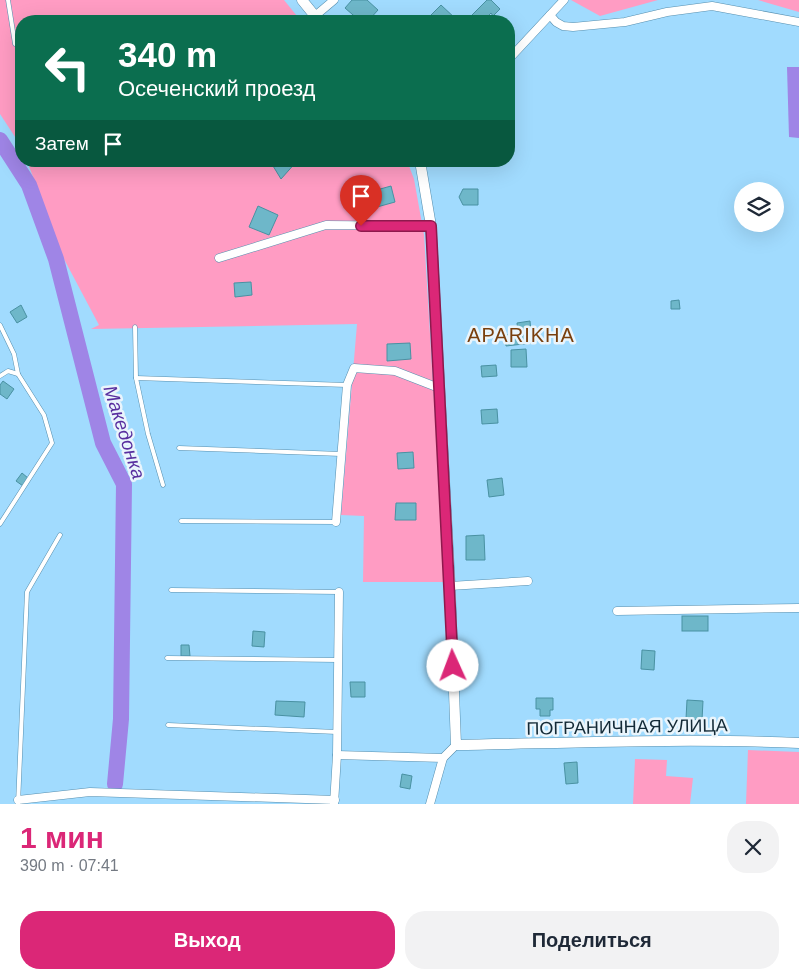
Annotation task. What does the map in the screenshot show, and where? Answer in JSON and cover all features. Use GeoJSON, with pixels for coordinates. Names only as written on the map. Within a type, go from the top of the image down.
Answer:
{"type":"FeatureCollection","features":[{"type":"Feature","properties":{"kind":"street"},"geometry":{"type":"LineString","coordinates":[[302,0],[314,15]]}},
{"type":"Feature","properties":{"kind":"street"},"geometry":{"type":"LineString","coordinates":[[321,15],[334,0]]}},
{"type":"Feature","properties":{"kind":"street"},"geometry":{"type":"LineString","coordinates":[[515,53],[564,0]]}},
{"type":"Feature","properties":{"kind":"street"},"geometry":{"type":"LineString","coordinates":[[550,15],[563,26],[573,27],[625,22],[667,12],[712,6],[799,22]]}},
{"type":"Feature","properties":{"kind":"street"},"geometry":{"type":"LineString","coordinates":[[421,167],[431,226],[450,586],[456,745],[443,758],[430,804]]}},
{"type":"Feature","properties":{"kind":"street"},"geometry":{"type":"LineString","coordinates":[[219,258],[326,225],[431,226]]}},
{"type":"Feature","properties":{"kind":"street"},"geometry":{"type":"LineString","coordinates":[[336,522],[346,385],[354,368],[396,371],[440,388]]}},
{"type":"Feature","properties":{"kind":"street"},"geometry":{"type":"LineString","coordinates":[[450,586],[528,581]]}},
{"type":"Feature","properties":{"kind":"street"},"geometry":{"type":"LineString","coordinates":[[18,802],[90,792],[334,802],[338,732],[339,592]]}},
{"type":"Feature","properties":{"kind":"street"},"geometry":{"type":"LineString","coordinates":[[617,611],[799,608]]}},
{"type":"Feature","properties":{"kind":"street","name":"ПОГРАНИЧНАЯ УЛИЦА"},"geometry":{"type":"LineString","coordinates":[[456,745],[592,742],[799,743]]}},
{"type":"Feature","properties":{"kind":"street"},"geometry":{"type":"LineString","coordinates":[[337,755],[443,758]]}},
{"type":"Feature","properties":{"kind":"lane"},"geometry":{"type":"LineString","coordinates":[[8,0],[15,44]]}},
{"type":"Feature","properties":{"kind":"lane"},"geometry":{"type":"LineString","coordinates":[[0,324],[14,354],[18,374],[44,415],[52,443],[0,524]]}},
{"type":"Feature","properties":{"kind":"lane"},"geometry":{"type":"LineString","coordinates":[[135,327],[136,378],[148,434],[163,485]]}},
{"type":"Feature","properties":{"kind":"lane"},"geometry":{"type":"LineString","coordinates":[[0,376],[8,371],[18,374]]}},
{"type":"Feature","properties":{"kind":"lane"},"geometry":{"type":"LineString","coordinates":[[136,378],[346,385]]}},
{"type":"Feature","properties":{"kind":"lane"},"geometry":{"type":"LineString","coordinates":[[179,448],[341,454]]}},
{"type":"Feature","properties":{"kind":"lane"},"geometry":{"type":"LineString","coordinates":[[181,521],[336,522]]}},
{"type":"Feature","properties":{"kind":"lane"},"geometry":{"type":"LineString","coordinates":[[18,802],[27,592],[60,535]]}},
{"type":"Feature","properties":{"kind":"lane"},"geometry":{"type":"LineString","coordinates":[[171,590],[339,592]]}},
{"type":"Feature","properties":{"kind":"lane"},"geometry":{"type":"LineString","coordinates":[[167,658],[338,660]]}},
{"type":"Feature","properties":{"kind":"lane"},"geometry":{"type":"LineString","coordinates":[[168,725],[338,732]]}},
{"type":"Feature","properties":{"kind":"shaded area"},"geometry":{"type":"Polygon","coordinates":[[[0,0],[284,0],[296,15],[15,15],[15,137],[0,114],[0,0]]]}},
{"type":"Feature","properties":{"kind":"shaded area"},"geometry":{"type":"Polygon","coordinates":[[[571,0],[658,0],[600,16],[571,0]]]}},
{"type":"Feature","properties":{"kind":"shaded area"},"geometry":{"type":"Polygon","coordinates":[[[758,0],[799,0],[799,12],[758,0]]]}},
{"type":"Feature","properties":{"kind":"shaded area"},"geometry":{"type":"Polygon","coordinates":[[[787,67],[799,67],[799,138],[789,137],[787,67]]]}},
{"type":"Feature","properties":{"kind":"shaded area"},"geometry":{"type":"Polygon","coordinates":[[[29,167],[409,167],[414,179],[424,235],[445,582],[363,582],[364,516],[341,515],[357,324],[91,329],[99,325],[64,259],[29,167]]]}},
{"type":"Feature","properties":{"kind":"shaded area"},"geometry":{"type":"Polygon","coordinates":[[[748,750],[799,752],[799,804],[746,804],[748,750]]]}},
{"type":"Feature","properties":{"kind":"shaded area"},"geometry":{"type":"Polygon","coordinates":[[[635,759],[667,760],[666,776],[693,778],[690,804],[633,804],[635,759]]]}},
{"type":"Feature","properties":{"kind":"building"},"geometry":{"type":"Polygon","coordinates":[[[352,0],[367,0],[378,10],[373,15],[353,15],[345,8],[352,0]]]}},
{"type":"Feature","properties":{"kind":"building"},"geometry":{"type":"Polygon","coordinates":[[[487,0],[491,0],[500,9],[494,15],[491,13],[489,15],[472,15],[487,0]]]}},
{"type":"Feature","properties":{"kind":"building"},"geometry":{"type":"Polygon","coordinates":[[[441,5],[452,15],[431,15],[441,5]]]}},
{"type":"Feature","properties":{"kind":"building"},"geometry":{"type":"Polygon","coordinates":[[[274,167],[292,167],[281,179],[274,167]]]}},
{"type":"Feature","properties":{"kind":"building"},"geometry":{"type":"Polygon","coordinates":[[[391,186],[395,202],[377,207],[373,191],[391,186]]]}},
{"type":"Feature","properties":{"kind":"building"},"geometry":{"type":"Polygon","coordinates":[[[463,189],[478,189],[478,205],[463,205],[459,197],[463,189]]]}},
{"type":"Feature","properties":{"kind":"building"},"geometry":{"type":"Polygon","coordinates":[[[258,206],[278,215],[269,235],[249,227],[258,206]]]}},
{"type":"Feature","properties":{"kind":"building"},"geometry":{"type":"Polygon","coordinates":[[[251,282],[252,295],[235,297],[234,283],[251,282]]]}},
{"type":"Feature","properties":{"kind":"building"},"geometry":{"type":"Polygon","coordinates":[[[679,300],[680,309],[671,309],[671,301],[679,300]]]}},
{"type":"Feature","properties":{"kind":"building"},"geometry":{"type":"Polygon","coordinates":[[[21,305],[27,317],[17,323],[10,312],[21,305]]]}},
{"type":"Feature","properties":{"kind":"building"},"geometry":{"type":"Polygon","coordinates":[[[530,321],[532,343],[506,346],[505,335],[518,333],[517,323],[530,321]]]}},
{"type":"Feature","properties":{"kind":"building"},"geometry":{"type":"Polygon","coordinates":[[[410,343],[411,359],[387,361],[387,344],[410,343]]]}},
{"type":"Feature","properties":{"kind":"building"},"geometry":{"type":"Polygon","coordinates":[[[526,349],[527,367],[511,367],[511,350],[526,349]]]}},
{"type":"Feature","properties":{"kind":"building"},"geometry":{"type":"Polygon","coordinates":[[[496,365],[497,376],[482,377],[481,366],[496,365]]]}},
{"type":"Feature","properties":{"kind":"building"},"geometry":{"type":"Polygon","coordinates":[[[3,381],[14,389],[7,399],[0,394],[0,385],[3,381]]]}},
{"type":"Feature","properties":{"kind":"building"},"geometry":{"type":"Polygon","coordinates":[[[497,409],[498,423],[482,424],[481,410],[497,409]]]}},
{"type":"Feature","properties":{"kind":"building"},"geometry":{"type":"Polygon","coordinates":[[[413,452],[414,468],[398,469],[397,453],[413,452]]]}},
{"type":"Feature","properties":{"kind":"building"},"geometry":{"type":"Polygon","coordinates":[[[22,473],[28,478],[23,486],[16,481],[22,473]]]}},
{"type":"Feature","properties":{"kind":"building"},"geometry":{"type":"Polygon","coordinates":[[[502,478],[504,495],[489,497],[487,480],[502,478]]]}},
{"type":"Feature","properties":{"kind":"building"},"geometry":{"type":"Polygon","coordinates":[[[396,503],[416,503],[416,520],[395,520],[396,503]]]}},
{"type":"Feature","properties":{"kind":"building"},"geometry":{"type":"Polygon","coordinates":[[[484,535],[485,560],[466,560],[466,536],[484,535]]]}},
{"type":"Feature","properties":{"kind":"building"},"geometry":{"type":"Polygon","coordinates":[[[682,616],[708,616],[708,631],[682,631],[682,616]]]}},
{"type":"Feature","properties":{"kind":"building"},"geometry":{"type":"Polygon","coordinates":[[[253,631],[265,632],[264,647],[252,646],[253,631]]]}},
{"type":"Feature","properties":{"kind":"building"},"geometry":{"type":"Polygon","coordinates":[[[181,645],[189,645],[190,656],[181,656],[181,645]]]}},
{"type":"Feature","properties":{"kind":"building"},"geometry":{"type":"Polygon","coordinates":[[[642,650],[655,651],[654,670],[641,669],[642,650]]]}},
{"type":"Feature","properties":{"kind":"building"},"geometry":{"type":"Polygon","coordinates":[[[350,682],[365,682],[365,697],[351,697],[350,682]]]}},
{"type":"Feature","properties":{"kind":"building"},"geometry":{"type":"Polygon","coordinates":[[[536,698],[553,698],[553,710],[550,710],[550,716],[540,716],[540,709],[536,709],[536,698]]]}},
{"type":"Feature","properties":{"kind":"building"},"geometry":{"type":"Polygon","coordinates":[[[687,700],[703,701],[702,720],[686,719],[687,700]]]}},
{"type":"Feature","properties":{"kind":"building"},"geometry":{"type":"Polygon","coordinates":[[[276,701],[305,702],[304,717],[275,715],[276,701]]]}},
{"type":"Feature","properties":{"kind":"building"},"geometry":{"type":"Polygon","coordinates":[[[577,762],[578,783],[566,784],[564,763],[577,762]]]}},
{"type":"Feature","properties":{"kind":"building"},"geometry":{"type":"Polygon","coordinates":[[[402,774],[412,776],[410,789],[400,787],[402,774]]]}},
{"type":"Feature","properties":{"kind":"waterway","name":"Македонка"},"geometry":{"type":"LineString","coordinates":[[0,140],[15,163]]}},
{"type":"Feature","properties":{"kind":"waterway","name":"Македонка"},"geometry":{"type":"LineString","coordinates":[[17,167],[29,185],[56,259],[103,443],[124,484],[121,719],[115,784]]}},
{"type":"Feature","properties":{"kind":"district","name":"APARIKHA"},"geometry":{"type":"Point","coordinates":[521,335]}},
{"type":"Feature","properties":{"kind":"route"},"geometry":{"type":"LineString","coordinates":[[361,226],[431,226],[453,666]]}}]}
